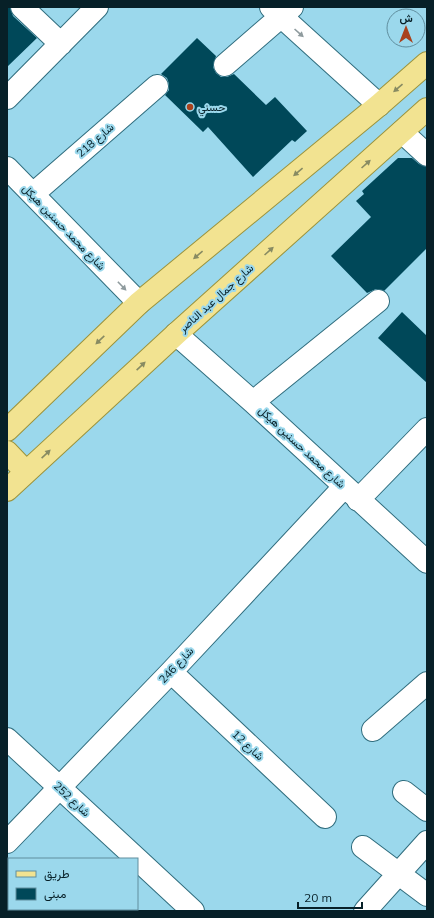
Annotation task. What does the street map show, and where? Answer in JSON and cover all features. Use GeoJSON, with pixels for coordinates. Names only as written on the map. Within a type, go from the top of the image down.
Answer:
{"type":"FeatureCollection","features":[{"type":"Feature","properties":{"kind":"main road"},"geometry":{"type":"LineString","coordinates":[[10,421],[139,303],[379,105],[427,63]]}},
{"type":"Feature","properties":{"kind":"main road","name":"شارع جمال عبد الناصر"},"geometry":{"type":"LineString","coordinates":[[7,490],[176,334],[427,109]]}},
{"type":"Feature","properties":{"kind":"main road"},"geometry":{"type":"LineString","coordinates":[[7,452],[26,472]]}},
{"type":"Feature","properties":{"kind":"street"},"geometry":{"type":"LineString","coordinates":[[22,7],[60,44]]}},
{"type":"Feature","properties":{"kind":"street"},"geometry":{"type":"LineString","coordinates":[[7,98],[97,7]]}},
{"type":"Feature","properties":{"kind":"street"},"geometry":{"type":"LineString","coordinates":[[225,65],[281,10],[379,105]]}},
{"type":"Feature","properties":{"kind":"street","name":"شارع 218"},"geometry":{"type":"LineString","coordinates":[[33,194],[157,86]]}},
{"type":"Feature","properties":{"kind":"street"},"geometry":{"type":"LineString","coordinates":[[402,132],[427,155]]}},
{"type":"Feature","properties":{"kind":"street","name":"شارع محمد حسنين هيكل"},"geometry":{"type":"LineString","coordinates":[[7,168],[139,303]]}},
{"type":"Feature","properties":{"kind":"street"},"geometry":{"type":"LineString","coordinates":[[253,402],[378,301]]}},
{"type":"Feature","properties":{"kind":"street","name":"شارع محمد حسنين هيكل"},"geometry":{"type":"LineString","coordinates":[[176,334],[253,402],[427,562]]}},
{"type":"Feature","properties":{"kind":"street","name":"شارع 246"},"geometry":{"type":"LineString","coordinates":[[7,842],[171,672],[351,493],[427,429]]}},
{"type":"Feature","properties":{"kind":"street","name":"شارع 12"},"geometry":{"type":"LineString","coordinates":[[171,672],[325,817]]}},
{"type":"Feature","properties":{"kind":"street"},"geometry":{"type":"LineString","coordinates":[[373,730],[427,683]]}},
{"type":"Feature","properties":{"kind":"street","name":"شارع 252"},"geometry":{"type":"LineString","coordinates":[[7,739],[136,858]]}},
{"type":"Feature","properties":{"kind":"street"},"geometry":{"type":"LineString","coordinates":[[404,792],[427,810]]}},
{"type":"Feature","properties":{"kind":"street"},"geometry":{"type":"LineString","coordinates":[[365,911],[427,842]]}},
{"type":"Feature","properties":{"kind":"street"},"geometry":{"type":"LineString","coordinates":[[363,847],[427,896]]}},
{"type":"Feature","properties":{"kind":"street","name":"شارع 252"},"geometry":{"type":"LineString","coordinates":[[138,860],[193,911]]}},
{"type":"Feature","properties":{"kind":"building"},"geometry":{"type":"Polygon","coordinates":[[[7,7],[10,7],[13,16],[37,38],[7,67],[7,7]]]}},
{"type":"Feature","properties":{"kind":"building"},"geometry":{"type":"Polygon","coordinates":[[[197,38],[216,56],[213,67],[216,73],[221,77],[227,77],[234,74],[266,105],[275,97],[307,131],[295,142],[292,140],[253,177],[208,127],[203,132],[165,95],[169,90],[169,84],[167,78],[161,74],[197,38]]]}},
{"type":"Feature","properties":{"kind":"building"},"geometry":{"type":"Polygon","coordinates":[[[398,158],[412,158],[419,164],[427,167],[427,248],[384,291],[376,289],[367,293],[331,256],[371,217],[356,201],[364,194],[362,191],[398,158]]]}},
{"type":"Feature","properties":{"kind":"building"},"geometry":{"type":"Polygon","coordinates":[[[402,312],[427,336],[427,383],[378,338],[402,312]]]}},
{"type":"Feature","properties":{"kind":"place","name":"حسني"},"geometry":{"type":"Point","coordinates":[190,107]}}]}
